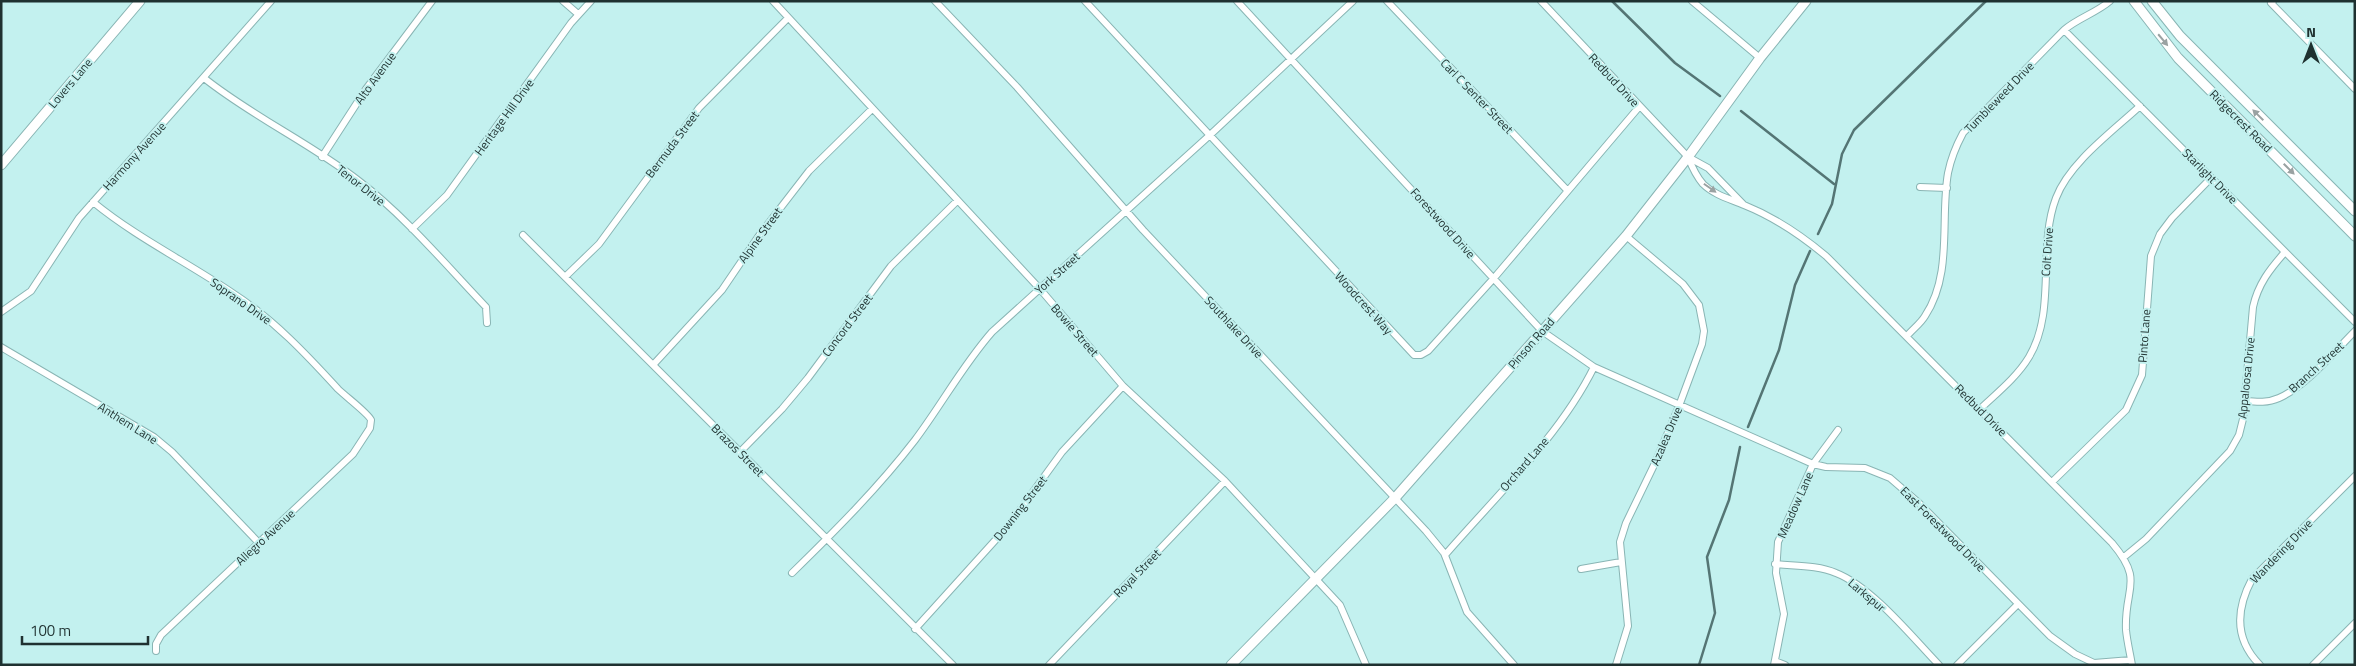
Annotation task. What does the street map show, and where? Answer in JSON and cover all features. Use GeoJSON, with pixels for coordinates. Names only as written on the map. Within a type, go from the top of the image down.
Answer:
{"type":"FeatureCollection","features":[{"type":"Feature","properties":{"kind":"main road","name":"Lovers Lane"},"geometry":{"type":"LineString","coordinates":[[3,159],[140,1]]}},
{"type":"Feature","properties":{"kind":"main road","name":"Pinson Road"},"geometry":{"type":"LineString","coordinates":[[1232,665],[1395,498],[1626,236],[1688,157],[1760,58],[1806,1]]}},
{"type":"Feature","properties":{"kind":"main road","name":"Ridgecrest Road"},"geometry":{"type":"LineString","coordinates":[[2134,1],[2178,58],[2355,236]]}},
{"type":"Feature","properties":{"kind":"main road","name":"Ridgecrest Road"},"geometry":{"type":"LineString","coordinates":[[2152,1],[2180,36],[2355,211]]}},
{"type":"Feature","properties":{"kind":"street","name":"Harmony Avenue"},"geometry":{"type":"LineString","coordinates":[[1,312],[31,291],[69,230],[271,1]]}},
{"type":"Feature","properties":{"kind":"street","name":"Alto Avenue"},"geometry":{"type":"LineString","coordinates":[[322,157],[366,89],[432,1]]}},
{"type":"Feature","properties":{"kind":"street"},"geometry":{"type":"LineString","coordinates":[[564,1],[578,14]]}},
{"type":"Feature","properties":{"kind":"street","name":"Heritage Hill Drive"},"geometry":{"type":"LineString","coordinates":[[412,229],[447,195],[578,14],[591,1]]}},
{"type":"Feature","properties":{"kind":"street","name":"Bowie Street"},"geometry":{"type":"LineString","coordinates":[[773,1],[1040,289],[1123,386],[1225,481],[1340,606],[1366,665]]}},
{"type":"Feature","properties":{"kind":"street","name":"Southlake Drive"},"geometry":{"type":"LineString","coordinates":[[936,1],[1395,498],[1445,555],[1468,612],[1514,665]]}},
{"type":"Feature","properties":{"kind":"street","name":"Woodcrest Way"},"geometry":{"type":"LineString","coordinates":[[1085,1],[1414,356],[1421,355],[1428,350],[1494,278],[1639,107]]}},
{"type":"Feature","properties":{"kind":"street","name":"Forestwood Drive"},"geometry":{"type":"LineString","coordinates":[[1237,1],[1542,331],[1594,367],[1679,406]]}},
{"type":"Feature","properties":{"kind":"street","name":"York Street"},"geometry":{"type":"LineString","coordinates":[[792,573],[826,540],[913,442],[941,406],[980,346],[1354,1]]}},
{"type":"Feature","properties":{"kind":"street","name":"Carl C Senter Street"},"geometry":{"type":"LineString","coordinates":[[1387,1],[1567,190]]}},
{"type":"Feature","properties":{"kind":"street","name":"Redbud Drive"},"geometry":{"type":"LineString","coordinates":[[1541,1],[1688,157],[1708,168],[1745,205]]}},
{"type":"Feature","properties":{"kind":"street"},"geometry":{"type":"LineString","coordinates":[[1692,1],[1760,58]]}},
{"type":"Feature","properties":{"kind":"street","name":"Tumbleweed Drive"},"geometry":{"type":"LineString","coordinates":[[1907,336],[1925,317],[1936,294],[1941,272],[1947,188],[1954,151],[1963,133],[2064,30],[2077,19],[2102,8],[2110,1]]}},
{"type":"Feature","properties":{"kind":"street"},"geometry":{"type":"LineString","coordinates":[[2272,2],[2354,87]]}},
{"type":"Feature","properties":{"kind":"street","name":"Bermuda Street"},"geometry":{"type":"LineString","coordinates":[[565,277],[599,244],[699,108],[788,18]]}},
{"type":"Feature","properties":{"kind":"street","name":"Starlight Drive"},"geometry":{"type":"LineString","coordinates":[[2064,30],[2355,322]]}},
{"type":"Feature","properties":{"kind":"street","name":"Tenor Drive"},"geometry":{"type":"LineString","coordinates":[[204,78],[235,103],[368,188],[412,229],[486,307],[487,323]]}},
{"type":"Feature","properties":{"kind":"street","name":"Colt Drive"},"geometry":{"type":"LineString","coordinates":[[1980,409],[2014,377],[2029,358],[2039,336],[2049,221],[2056,197],[2066,179],[2080,163],[2140,106]]}},
{"type":"Feature","properties":{"kind":"street","name":"Alpine Street"},"geometry":{"type":"LineString","coordinates":[[653,365],[722,290],[758,236],[809,171],[872,109]]}},
{"type":"Feature","properties":{"kind":"street","name":"Redbud Drive"},"geometry":{"type":"LineString","coordinates":[[1688,157],[1694,171],[1704,185],[1724,198],[1745,205],[1784,225],[1814,246],[1980,409],[2124,557],[2131,573],[2132,585],[2128,600],[2126,630],[2132,662]]}},
{"type":"Feature","properties":{"kind":"street","name":"Pinto Lane"},"geometry":{"type":"LineString","coordinates":[[2052,482],[2126,410],[2142,374],[2151,256],[2160,234],[2172,218],[2211,178]]}},
{"type":"Feature","properties":{"kind":"street"},"geometry":{"type":"LineString","coordinates":[[1920,187],[1947,188]]}},
{"type":"Feature","properties":{"kind":"street","name":"Concord Street"},"geometry":{"type":"LineString","coordinates":[[740,452],[808,378],[891,266],[957,201]]}},
{"type":"Feature","properties":{"kind":"street","name":"Soprano Drive"},"geometry":{"type":"LineString","coordinates":[[93,202],[125,228],[221,285],[262,314],[289,338],[351,402],[372,420]]}},
{"type":"Feature","properties":{"kind":"street","name":"Brazos Street"},"geometry":{"type":"LineString","coordinates":[[523,235],[953,665]]}},
{"type":"Feature","properties":{"kind":"street","name":"Azalea Drive"},"geometry":{"type":"LineString","coordinates":[[1616,665],[1625,641],[1628,626],[1620,542],[1626,523],[1656,462],[1679,406],[1702,344],[1704,331],[1699,305],[1684,284],[1626,236]]}},
{"type":"Feature","properties":{"kind":"street","name":"Appaloosa Drive"},"geometry":{"type":"LineString","coordinates":[[2124,557],[2146,539],[2230,451],[2239,435],[2245,401],[2253,306],[2256,292],[2272,266],[2285,252]]}},
{"type":"Feature","properties":{"kind":"street","name":"Branch Street"},"geometry":{"type":"LineString","coordinates":[[2245,401],[2265,402],[2292,391],[2355,331]]}},
{"type":"Feature","properties":{"kind":"street","name":"Anthem Lane"},"geometry":{"type":"LineString","coordinates":[[1,347],[154,438],[172,452],[258,543]]}},
{"type":"Feature","properties":{"kind":"street","name":"Orchard Lane"},"geometry":{"type":"LineString","coordinates":[[1445,555],[1558,424],[1583,389],[1594,367]]}},
{"type":"Feature","properties":{"kind":"street","name":"Downing Street"},"geometry":{"type":"LineString","coordinates":[[915,629],[1009,525],[1062,452],[1123,386]]}},
{"type":"Feature","properties":{"kind":"street","name":"East Forestwood Drive"},"geometry":{"type":"LineString","coordinates":[[1679,406],[1813,464],[1826,467],[1865,468],[1890,478],[1919,503],[2050,636],[2075,654],[2094,663],[2132,662]]}},
{"type":"Feature","properties":{"kind":"street","name":"Allegro Avenue"},"geometry":{"type":"LineString","coordinates":[[156,652],[156,644],[161,635],[353,454],[370,428],[372,420]]}},
{"type":"Feature","properties":{"kind":"street","name":"Meadow Lane"},"geometry":{"type":"LineString","coordinates":[[1774,663],[1784,614],[1775,564],[1778,542],[1813,464],[1838,430]]}},
{"type":"Feature","properties":{"kind":"street","name":"Wandering Drive"},"geometry":{"type":"LineString","coordinates":[[2260,665],[2250,655],[2242,637],[2239,615],[2243,596],[2252,579],[2355,476]]}},
{"type":"Feature","properties":{"kind":"street","name":"Royal Street"},"geometry":{"type":"LineString","coordinates":[[1049,665],[1225,481]]}},
{"type":"Feature","properties":{"kind":"street"},"geometry":{"type":"LineString","coordinates":[[1581,569],[1621,562]]}},
{"type":"Feature","properties":{"kind":"street","name":"Larkspur"},"geometry":{"type":"LineString","coordinates":[[1775,564],[1820,568],[1848,578],[1871,596],[1939,665]]}},
{"type":"Feature","properties":{"kind":"street"},"geometry":{"type":"LineString","coordinates":[[1957,665],[2018,604]]}},
{"type":"Feature","properties":{"kind":"street"},"geometry":{"type":"LineString","coordinates":[[2313,665],[2355,622]]}},
{"type":"Feature","properties":{"kind":"street"},"geometry":{"type":"LineString","coordinates":[[1774,663],[1785,665]]}},
{"type":"Feature","properties":{"kind":"waterway"},"geometry":{"type":"LineString","coordinates":[[1612,1],[1675,63],[1720,96]]}},
{"type":"Feature","properties":{"kind":"waterway"},"geometry":{"type":"LineString","coordinates":[[1818,234],[1832,204],[1842,154],[1854,130],[1986,1]]}},
{"type":"Feature","properties":{"kind":"waterway"},"geometry":{"type":"LineString","coordinates":[[1741,111],[1834,184]]}},
{"type":"Feature","properties":{"kind":"waterway"},"geometry":{"type":"LineString","coordinates":[[1748,427],[1779,350],[1795,285],[1810,251]]}},
{"type":"Feature","properties":{"kind":"waterway"},"geometry":{"type":"LineString","coordinates":[[1699,665],[1715,613],[1707,557],[1729,500],[1740,447]]}}]}
